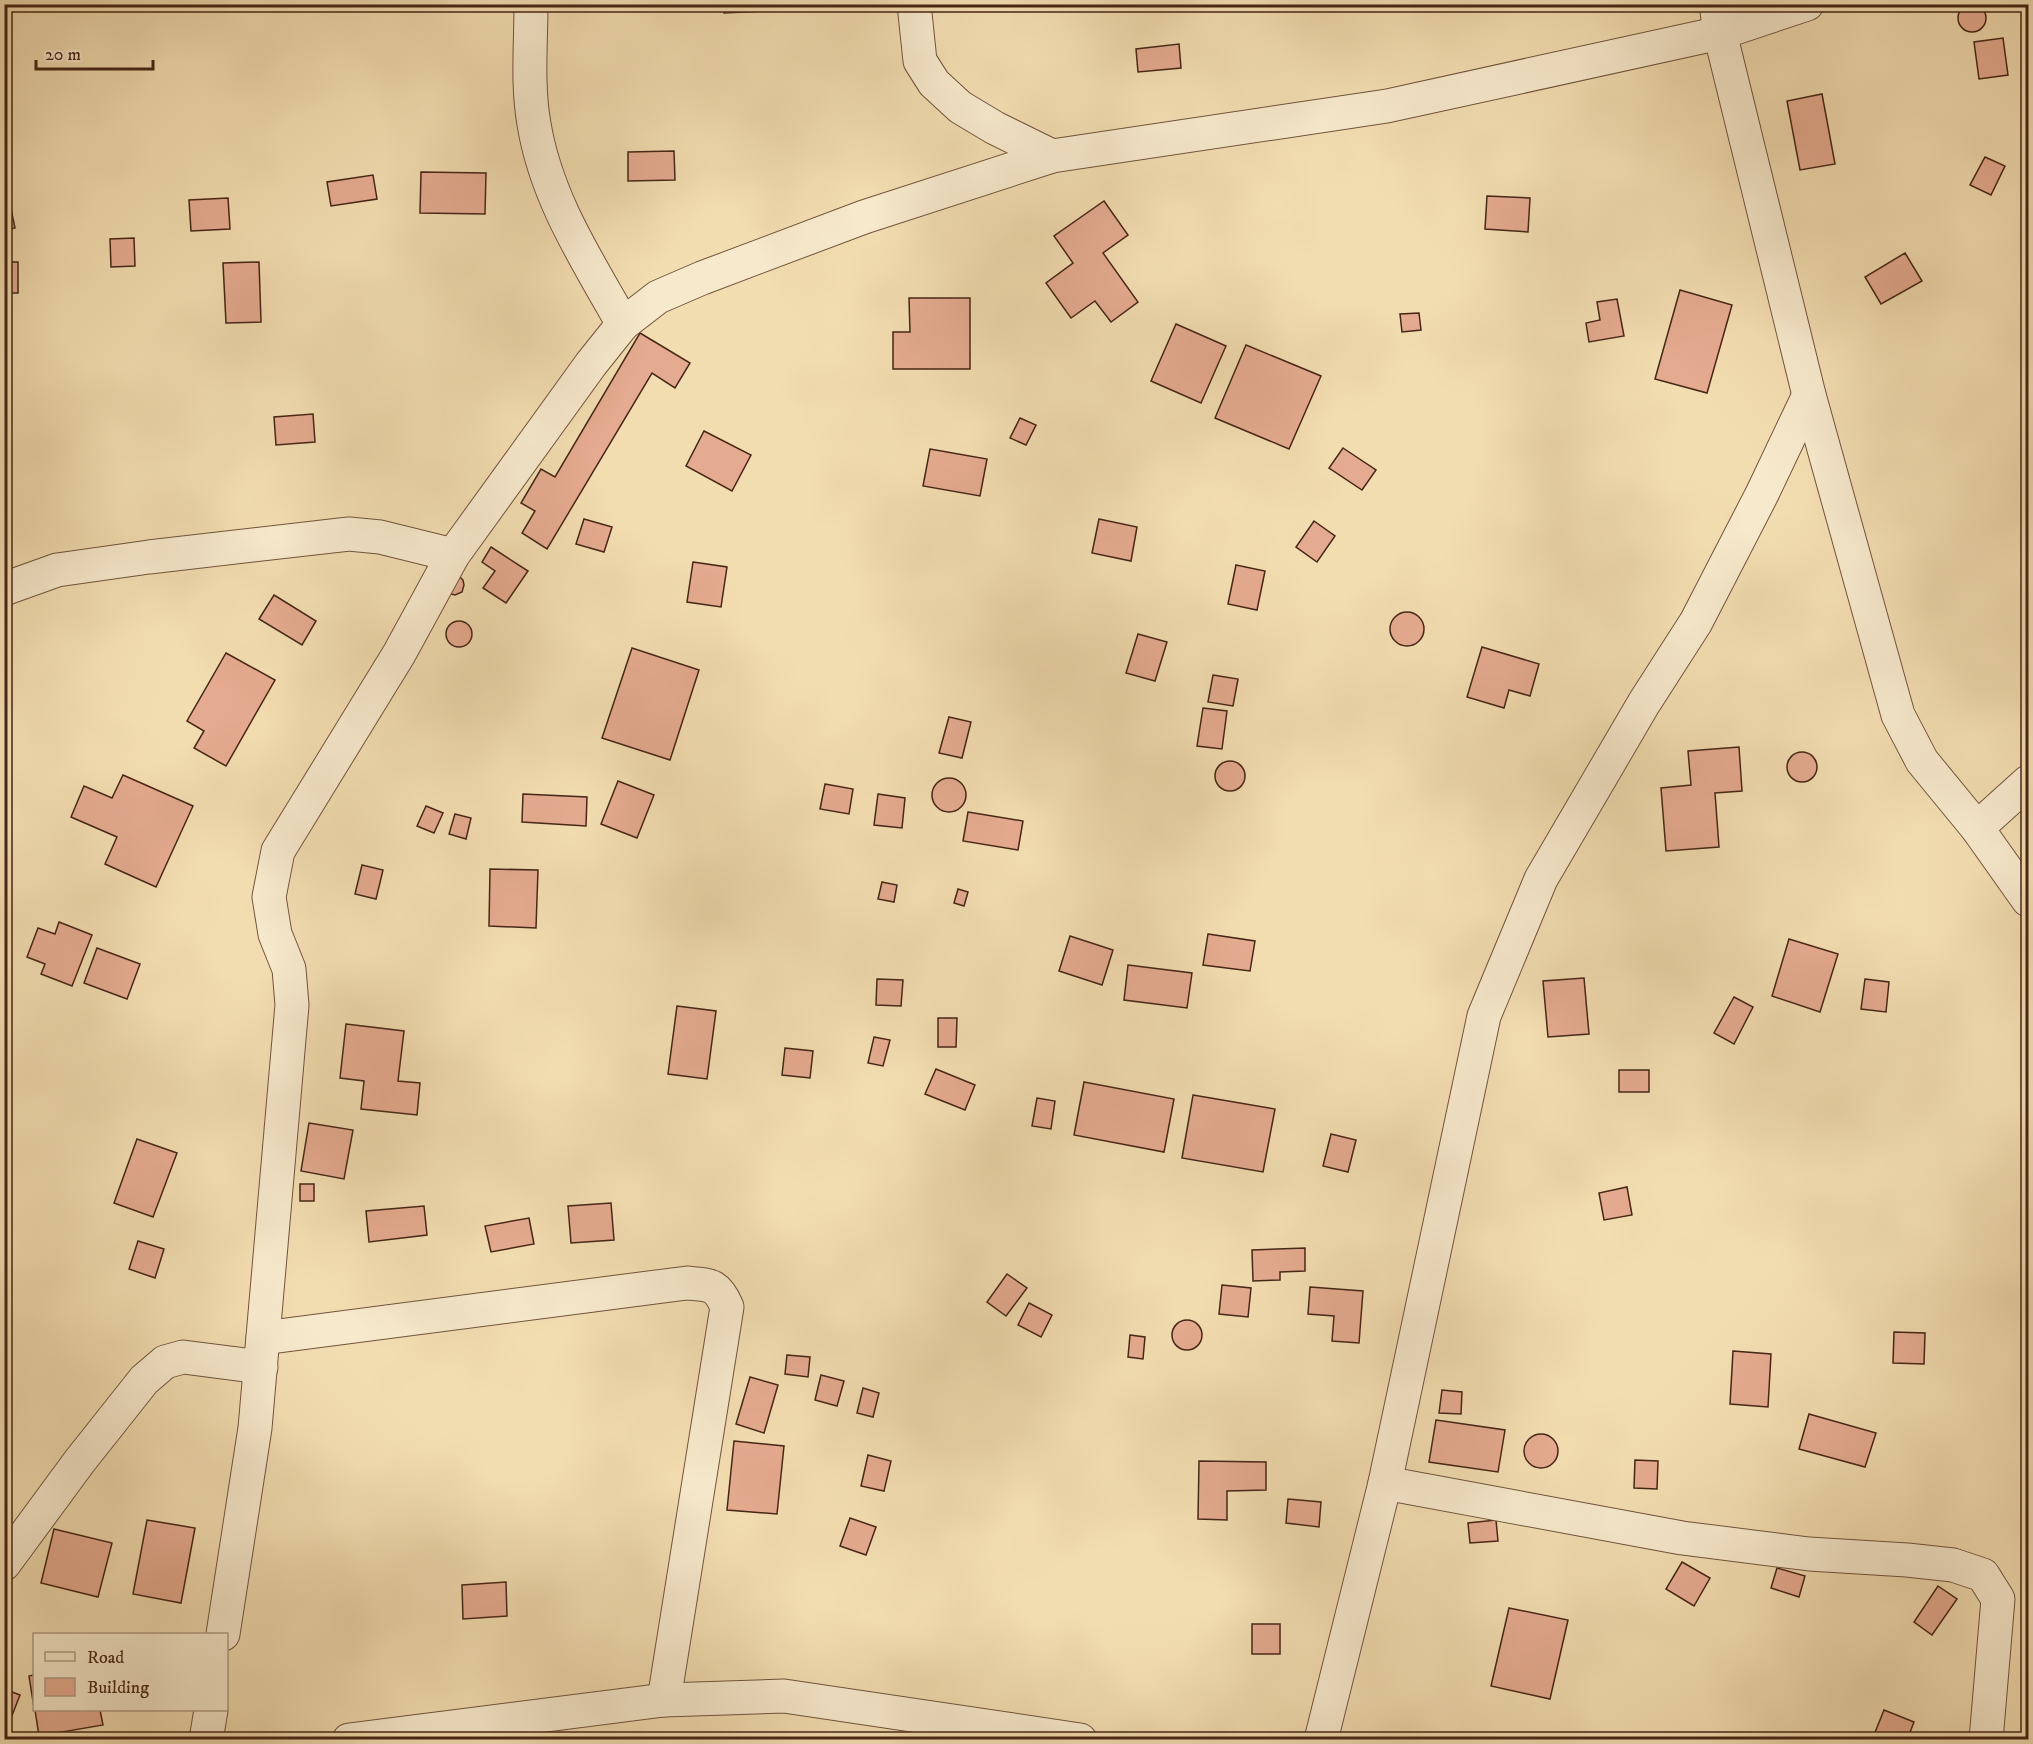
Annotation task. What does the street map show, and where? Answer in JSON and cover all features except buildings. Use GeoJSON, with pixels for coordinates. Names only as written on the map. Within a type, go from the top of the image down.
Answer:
{"type":"FeatureCollection","features":[{"type":"Feature","properties":{"kind":"street"},"geometry":{"type":"LineString","coordinates":[[531,4],[531,89],[534,123],[546,176],[564,220],[622,324]]}},
{"type":"Feature","properties":{"kind":"street"},"geometry":{"type":"LineString","coordinates":[[914,4],[920,61],[934,83],[960,107],[995,128],[1052,156]]}},
{"type":"Feature","properties":{"kind":"street"},"geometry":{"type":"LineString","coordinates":[[222,1633],[255,1428],[292,1005],[289,969],[275,934],[269,897],[278,851],[399,654],[453,555],[622,324],[658,297],[702,278],[864,217],[1052,156],[1387,106],[1718,19],[1807,4]]}},
{"type":"Feature","properties":{"kind":"street"},"geometry":{"type":"LineString","coordinates":[[1718,19],[1809,394],[1898,715],[1922,761],[1977,828],[2028,900]]}},
{"type":"Feature","properties":{"kind":"street"},"geometry":{"type":"LineString","coordinates":[[1321,1740],[1385,1483],[1484,1016],[1541,879],[1644,703],[1696,622],[1762,494],[1809,394]]}},
{"type":"Feature","properties":{"kind":"street"},"geometry":{"type":"LineString","coordinates":[[4,589],[57,570],[349,534],[380,537],[453,555]]}},
{"type":"Feature","properties":{"kind":"street"},"geometry":{"type":"LineString","coordinates":[[1977,828],[2028,782]]}},
{"type":"Feature","properties":{"kind":"street"},"geometry":{"type":"LineString","coordinates":[[4,1564],[79,1462],[144,1380],[165,1362],[183,1357],[262,1353],[687,1283],[705,1285],[720,1291],[728,1307],[664,1700]]}},
{"type":"Feature","properties":{"kind":"street"},"geometry":{"type":"LineString","coordinates":[[1385,1483],[1683,1538],[1809,1554],[1953,1565],[1983,1575],[1998,1599],[1986,1740]]}},
{"type":"Feature","properties":{"kind":"street"},"geometry":{"type":"LineString","coordinates":[[349,1740],[664,1700],[784,1696],[1080,1740]]}},
{"type":"Feature","properties":{"kind":"street"},"geometry":{"type":"LineString","coordinates":[[206,1740],[211,1711]]}}]}
